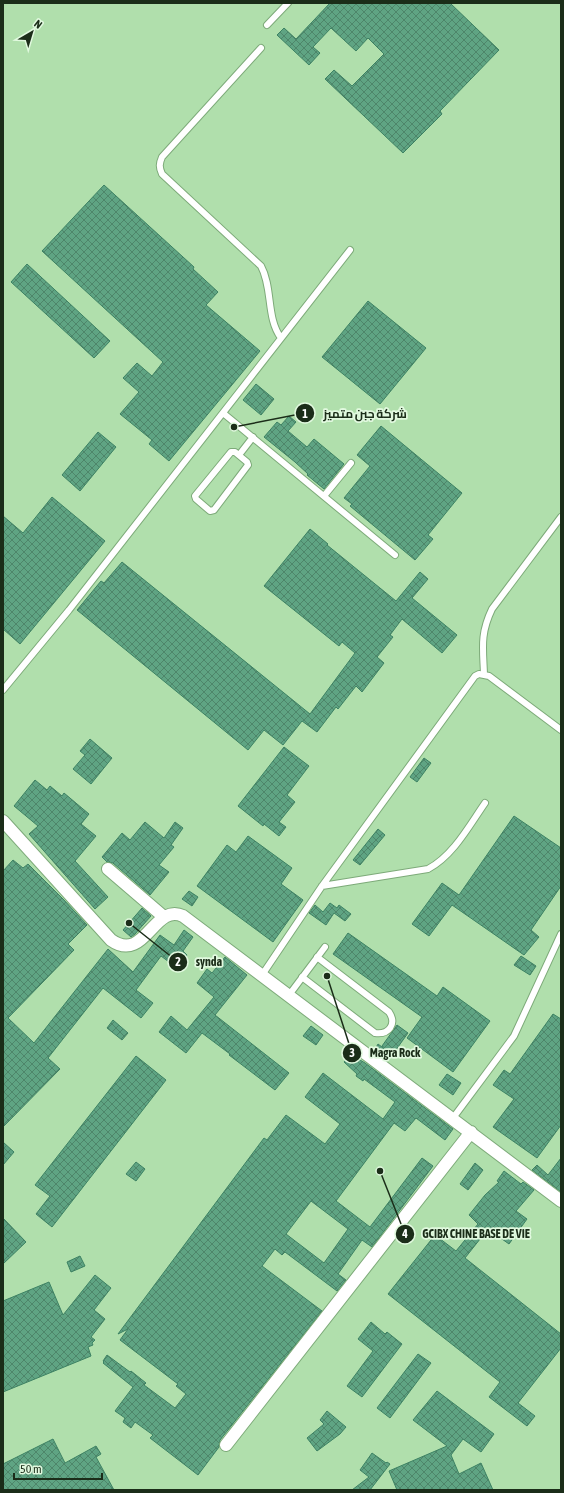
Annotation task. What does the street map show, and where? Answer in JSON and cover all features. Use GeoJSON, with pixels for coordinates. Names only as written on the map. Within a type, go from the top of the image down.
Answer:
{"type":"FeatureCollection","features":[{"type":"Feature","properties":{"kind":"street"},"geometry":{"type":"LineString","coordinates":[[3,821],[111,940],[117,944],[131,946],[138,942],[164,917],[174,913],[183,916],[453,1118],[561,1201]]}},
{"type":"Feature","properties":{"kind":"street"},"geometry":{"type":"LineString","coordinates":[[108,869],[164,917]]}},
{"type":"Feature","properties":{"kind":"street"},"geometry":{"type":"LineString","coordinates":[[226,1445],[471,1132]]}},
{"type":"Feature","properties":{"kind":"lane"},"geometry":{"type":"LineString","coordinates":[[267,25],[288,3]]}},
{"type":"Feature","properties":{"kind":"lane"},"geometry":{"type":"LineString","coordinates":[[261,48],[162,157],[160,168],[162,174],[261,266],[265,276],[275,330],[282,338]]}},
{"type":"Feature","properties":{"kind":"lane"},"geometry":{"type":"LineString","coordinates":[[3,690],[69,610],[350,250]]}},
{"type":"Feature","properties":{"kind":"lane"},"geometry":{"type":"LineString","coordinates":[[223,413],[395,555]]}},
{"type":"Feature","properties":{"kind":"lane"},"geometry":{"type":"LineString","coordinates":[[239,455],[253,437]]}},
{"type":"Feature","properties":{"kind":"lane"},"geometry":{"type":"LineString","coordinates":[[233,452],[239,455],[247,462],[248,467],[214,510],[210,511],[196,499],[196,495],[229,454],[233,452]]}},
{"type":"Feature","properties":{"kind":"lane"},"geometry":{"type":"LineString","coordinates":[[324,496],[351,463]]}},
{"type":"Feature","properties":{"kind":"lane"},"geometry":{"type":"LineString","coordinates":[[484,674],[482,638],[487,618],[492,609],[561,517]]}},
{"type":"Feature","properties":{"kind":"lane"},"geometry":{"type":"LineString","coordinates":[[262,975],[322,886],[472,680],[479,674],[489,676],[561,730]]}},
{"type":"Feature","properties":{"kind":"lane"},"geometry":{"type":"LineString","coordinates":[[322,886],[428,869],[448,855],[485,803]]}},
{"type":"Feature","properties":{"kind":"lane"},"geometry":{"type":"LineString","coordinates":[[453,1118],[506,1049],[514,1036],[561,934]]}},
{"type":"Feature","properties":{"kind":"lane"},"geometry":{"type":"LineString","coordinates":[[289,995],[325,947]]}},
{"type":"Feature","properties":{"kind":"lane"},"geometry":{"type":"LineString","coordinates":[[302,978],[375,1033],[381,1034],[387,1032],[391,1028],[393,1022],[389,1012],[317,958]]}},
{"type":"Feature","properties":{"kind":"building"},"geometry":{"type":"Polygon","coordinates":[[[330,3],[450,3],[499,50],[440,111],[442,114],[403,153],[325,79],[334,70],[352,86],[384,54],[368,38],[356,51],[331,28],[313,47],[320,53],[309,65],[277,35],[284,28],[296,39],[330,3]]]}},
{"type":"Feature","properties":{"kind":"building"},"geometry":{"type":"Polygon","coordinates":[[[104,185],[194,267],[193,269],[218,292],[206,305],[260,351],[169,461],[149,444],[152,440],[120,414],[139,392],[123,378],[137,363],[152,376],[163,362],[42,251],[104,185]]]}},
{"type":"Feature","properties":{"kind":"building"},"geometry":{"type":"Polygon","coordinates":[[[27,264],[110,341],[94,358],[11,282],[27,264]]]}},
{"type":"Feature","properties":{"kind":"building"},"geometry":{"type":"Polygon","coordinates":[[[368,301],[426,348],[380,404],[322,357],[368,301]]]}},
{"type":"Feature","properties":{"kind":"building"},"geometry":{"type":"Polygon","coordinates":[[[256,384],[274,399],[261,415],[243,400],[256,384]]]}},
{"type":"Feature","properties":{"kind":"building"},"geometry":{"type":"Polygon","coordinates":[[[289,416],[296,422],[288,431],[307,447],[314,439],[344,464],[324,489],[307,475],[308,474],[295,462],[264,437],[277,422],[281,425],[289,416]]]}},
{"type":"Feature","properties":{"kind":"building"},"geometry":{"type":"Polygon","coordinates":[[[381,426],[462,493],[428,535],[433,539],[415,560],[350,506],[352,504],[344,498],[370,466],[357,455],[381,426]]]}},
{"type":"Feature","properties":{"kind":"building"},"geometry":{"type":"Polygon","coordinates":[[[98,432],[116,447],[80,491],[62,475],[98,432]]]}},
{"type":"Feature","properties":{"kind":"building"},"geometry":{"type":"Polygon","coordinates":[[[52,497],[105,541],[20,644],[3,629],[3,516],[23,533],[52,497]]]}},
{"type":"Feature","properties":{"kind":"building"},"geometry":{"type":"Polygon","coordinates":[[[310,529],[328,544],[327,545],[396,601],[420,572],[428,579],[412,598],[457,635],[442,653],[402,619],[390,635],[393,637],[377,657],[384,663],[362,692],[356,686],[338,709],[336,707],[317,732],[302,721],[283,745],[264,730],[248,750],[77,610],[101,581],[104,583],[122,562],[310,714],[355,653],[342,642],[339,646],[264,586],[310,529]]]}},
{"type":"Feature","properties":{"kind":"building"},"geometry":{"type":"Polygon","coordinates":[[[90,739],[112,758],[91,784],[73,769],[85,755],[80,751],[90,739]]]}},
{"type":"Feature","properties":{"kind":"building"},"geometry":{"type":"Polygon","coordinates":[[[284,747],[309,766],[287,795],[295,802],[279,822],[286,827],[279,836],[264,824],[263,826],[238,806],[284,747]]]}},
{"type":"Feature","properties":{"kind":"building"},"geometry":{"type":"Polygon","coordinates":[[[424,758],[431,763],[417,782],[410,777],[424,758]]]}},
{"type":"Feature","properties":{"kind":"building"},"geometry":{"type":"Polygon","coordinates":[[[35,780],[47,790],[50,786],[62,796],[64,793],[89,814],[81,824],[96,836],[75,861],[108,897],[95,909],[29,834],[38,826],[14,806],[35,780]]]}},
{"type":"Feature","properties":{"kind":"building"},"geometry":{"type":"Polygon","coordinates":[[[514,816],[561,848],[561,886],[531,930],[539,937],[524,955],[452,905],[429,936],[412,924],[442,883],[459,895],[514,816]]]}},
{"type":"Feature","properties":{"kind":"building"},"geometry":{"type":"Polygon","coordinates":[[[145,822],[164,838],[175,822],[183,828],[171,845],[174,847],[159,865],[169,872],[150,895],[113,863],[107,862],[102,857],[122,833],[130,840],[145,822]]]}},
{"type":"Feature","properties":{"kind":"building"},"geometry":{"type":"Polygon","coordinates":[[[378,829],[385,835],[360,865],[353,860],[378,829]]]}},
{"type":"Feature","properties":{"kind":"building"},"geometry":{"type":"Polygon","coordinates":[[[248,836],[292,868],[281,884],[303,900],[273,942],[197,886],[227,845],[236,852],[248,836]]]}},
{"type":"Feature","properties":{"kind":"building"},"geometry":{"type":"Polygon","coordinates":[[[13,860],[23,868],[28,864],[87,925],[68,944],[74,950],[8,1018],[34,1043],[108,949],[133,972],[160,935],[174,945],[184,930],[193,937],[183,951],[187,955],[177,968],[161,956],[136,990],[153,1003],[141,1018],[103,988],[48,1058],[60,1069],[3,1127],[3,871],[13,860]]]}},
{"type":"Feature","properties":{"kind":"building"},"geometry":{"type":"Polygon","coordinates":[[[189,891],[198,897],[192,906],[182,899],[189,891]]]}},
{"type":"Feature","properties":{"kind":"building"},"geometry":{"type":"Polygon","coordinates":[[[330,903],[337,908],[339,905],[351,914],[345,921],[334,913],[326,925],[309,913],[315,905],[323,912],[330,903]]]}},
{"type":"Feature","properties":{"kind":"building"},"geometry":{"type":"Polygon","coordinates":[[[142,908],[151,916],[131,937],[123,930],[142,908]]]}},
{"type":"Feature","properties":{"kind":"building"},"geometry":{"type":"Polygon","coordinates":[[[348,933],[437,996],[443,987],[490,1021],[453,1072],[407,1038],[422,1017],[333,954],[348,933]]]}},
{"type":"Feature","properties":{"kind":"building"},"geometry":{"type":"Polygon","coordinates":[[[521,956],[536,966],[530,975],[514,965],[521,956]]]}},
{"type":"Feature","properties":{"kind":"building"},"geometry":{"type":"Polygon","coordinates":[[[225,957],[247,975],[215,1015],[289,1073],[275,1090],[202,1033],[186,1053],[159,1032],[171,1016],[187,1030],[214,997],[197,983],[207,969],[212,973],[225,957]]]}},
{"type":"Feature","properties":{"kind":"building"},"geometry":{"type":"Polygon","coordinates":[[[553,1014],[561,1019],[561,1125],[537,1158],[493,1127],[514,1099],[493,1085],[504,1070],[510,1074],[553,1014]]]}},
{"type":"Feature","properties":{"kind":"building"},"geometry":{"type":"Polygon","coordinates":[[[113,1020],[128,1033],[122,1040],[107,1028],[113,1020]]]}},
{"type":"Feature","properties":{"kind":"building"},"geometry":{"type":"Polygon","coordinates":[[[397,1025],[408,1033],[393,1054],[382,1046],[397,1025]]]}},
{"type":"Feature","properties":{"kind":"building"},"geometry":{"type":"Polygon","coordinates":[[[311,1026],[323,1035],[316,1045],[303,1036],[311,1026]]]}},
{"type":"Feature","properties":{"kind":"building"},"geometry":{"type":"Polygon","coordinates":[[[378,1044],[386,1050],[381,1056],[374,1051],[378,1044]]]}},
{"type":"Feature","properties":{"kind":"building"},"geometry":{"type":"Polygon","coordinates":[[[350,1055],[358,1062],[360,1060],[365,1063],[453,1129],[445,1140],[416,1118],[405,1131],[394,1123],[336,1201],[370,1227],[422,1158],[433,1166],[372,1247],[362,1240],[338,1274],[346,1280],[337,1291],[285,1252],[282,1255],[275,1249],[262,1266],[322,1311],[220,1440],[219,1447],[198,1475],[150,1438],[153,1435],[135,1422],[131,1428],[123,1422],[125,1418],[115,1411],[133,1387],[103,1363],[103,1361],[107,1355],[130,1372],[131,1371],[146,1383],[144,1385],[175,1408],[186,1394],[176,1386],[178,1384],[120,1340],[128,1329],[118,1334],[264,1138],[267,1140],[286,1115],[325,1144],[340,1124],[305,1097],[323,1073],[383,1119],[395,1102],[364,1079],[363,1081],[356,1076],[357,1074],[344,1062],[350,1055]],[[311,1201],[286,1234],[324,1263],[348,1229],[311,1201]]]}},
{"type":"Feature","properties":{"kind":"building"},"geometry":{"type":"Polygon","coordinates":[[[136,1056],[166,1080],[52,1227],[36,1214],[50,1196],[35,1185],[136,1056]]]}},
{"type":"Feature","properties":{"kind":"building"},"geometry":{"type":"Polygon","coordinates":[[[447,1074],[461,1083],[453,1095],[439,1085],[447,1074]]]}},
{"type":"Feature","properties":{"kind":"building"},"geometry":{"type":"Polygon","coordinates":[[[3,1142],[14,1152],[3,1165],[3,1142]]]}},
{"type":"Feature","properties":{"kind":"building"},"geometry":{"type":"Polygon","coordinates":[[[561,1158],[561,1192],[532,1170],[537,1165],[548,1175],[561,1158]]]}},
{"type":"Feature","properties":{"kind":"building"},"geometry":{"type":"Polygon","coordinates":[[[136,1162],[145,1169],[136,1181],[126,1174],[136,1162]]]}},
{"type":"Feature","properties":{"kind":"building"},"geometry":{"type":"Polygon","coordinates":[[[475,1163],[483,1170],[468,1190],[460,1184],[475,1163]]]}},
{"type":"Feature","properties":{"kind":"building"},"geometry":{"type":"Polygon","coordinates":[[[504,1171],[521,1184],[523,1182],[534,1190],[516,1211],[527,1219],[509,1244],[488,1229],[465,1258],[561,1334],[561,1348],[518,1403],[535,1416],[527,1426],[489,1397],[500,1382],[388,1294],[435,1235],[456,1251],[478,1224],[469,1215],[485,1195],[499,1182],[497,1181],[504,1171]]]}},
{"type":"Feature","properties":{"kind":"building"},"geometry":{"type":"Polygon","coordinates":[[[3,1218],[26,1242],[3,1264],[3,1218]]]}},
{"type":"Feature","properties":{"kind":"building"},"geometry":{"type":"Polygon","coordinates":[[[80,1256],[85,1266],[71,1272],[67,1262],[80,1256]]]}},
{"type":"Feature","properties":{"kind":"building"},"geometry":{"type":"Polygon","coordinates":[[[95,1275],[111,1288],[94,1310],[105,1319],[91,1337],[95,1340],[92,1343],[93,1345],[88,1347],[91,1356],[3,1392],[3,1301],[49,1282],[63,1315],[95,1275]]]}},
{"type":"Feature","properties":{"kind":"building"},"geometry":{"type":"Polygon","coordinates":[[[371,1322],[385,1334],[387,1332],[402,1344],[362,1397],[347,1386],[373,1351],[358,1339],[371,1322]]]}},
{"type":"Feature","properties":{"kind":"building"},"geometry":{"type":"Polygon","coordinates":[[[418,1354],[431,1363],[390,1418],[377,1408],[418,1354]]]}},
{"type":"Feature","properties":{"kind":"building"},"geometry":{"type":"Polygon","coordinates":[[[437,1391],[494,1434],[481,1452],[463,1439],[451,1455],[459,1474],[481,1463],[493,1490],[397,1490],[389,1471],[447,1446],[413,1420],[437,1391]]]}},
{"type":"Feature","properties":{"kind":"building"},"geometry":{"type":"Polygon","coordinates":[[[327,1411],[346,1427],[340,1434],[317,1451],[307,1438],[324,1424],[320,1420],[327,1411]]]}},
{"type":"Feature","properties":{"kind":"building"},"geometry":{"type":"Polygon","coordinates":[[[53,1439],[65,1463],[96,1446],[101,1454],[96,1457],[114,1490],[3,1490],[3,1464],[53,1439]]]}},
{"type":"Feature","properties":{"kind":"building"},"geometry":{"type":"Polygon","coordinates":[[[372,1453],[386,1463],[387,1462],[390,1464],[370,1490],[352,1490],[369,1477],[360,1470],[372,1453]]]}},
{"type":"Feature","properties":{"kind":"place","name":"شركة جبن متميز"},"geometry":{"type":"Point","coordinates":[234,427]}},
{"type":"Feature","properties":{"kind":"place","name":"synda"},"geometry":{"type":"Point","coordinates":[129,923]}},
{"type":"Feature","properties":{"kind":"place","name":"Magra Rock"},"geometry":{"type":"Point","coordinates":[327,976]}},
{"type":"Feature","properties":{"kind":"place","name":"GCIBX CHINE BASE DE VIE"},"geometry":{"type":"Point","coordinates":[380,1171]}}]}
